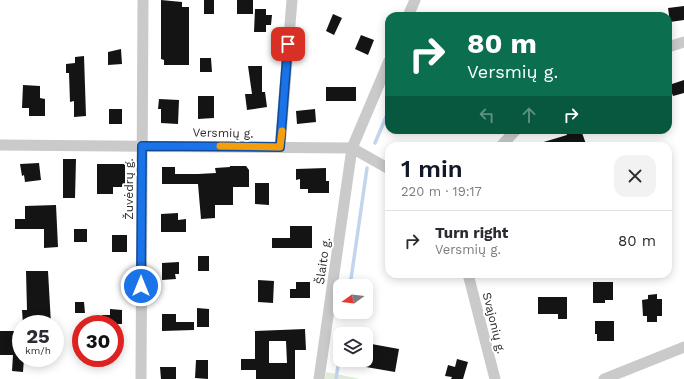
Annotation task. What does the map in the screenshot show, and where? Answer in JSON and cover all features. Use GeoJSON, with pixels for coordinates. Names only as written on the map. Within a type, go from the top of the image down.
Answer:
{"type":"FeatureCollection","features":[{"type":"Feature","properties":{"kind":"street","name":"Žuvėdrų g."},"geometry":{"type":"LineString","coordinates":[[141,379],[143,0]]}},
{"type":"Feature","properties":{"kind":"street"},"geometry":{"type":"LineString","coordinates":[[280,147],[292,0]]}},
{"type":"Feature","properties":{"kind":"street"},"geometry":{"type":"LineString","coordinates":[[410,12],[415,0]]}},
{"type":"Feature","properties":{"kind":"street"},"geometry":{"type":"LineString","coordinates":[[672,46],[684,42]]}},
{"type":"Feature","properties":{"kind":"street"},"geometry":{"type":"LineString","coordinates":[[385,70],[352,148],[385,167]]}},
{"type":"Feature","properties":{"kind":"street"},"geometry":{"type":"LineString","coordinates":[[506,142],[512,134]]}},
{"type":"Feature","properties":{"kind":"street","name":"Versmių g."},"geometry":{"type":"LineString","coordinates":[[0,145],[352,148]]}},
{"type":"Feature","properties":{"kind":"street","name":"Šlaito g."},"geometry":{"type":"LineString","coordinates":[[319,379],[352,148]]}},
{"type":"Feature","properties":{"kind":"street","name":"Svajonių g."},"geometry":{"type":"LineString","coordinates":[[469,278],[495,379]]}},
{"type":"Feature","properties":{"kind":"street"},"geometry":{"type":"LineString","coordinates":[[604,379],[684,347]]}},
{"type":"Feature","properties":{"kind":"green space"},"geometry":{"type":"Polygon","coordinates":[[[326,372],[361,379],[325,379],[326,372]]]}},
{"type":"Feature","properties":{"kind":"building"},"geometry":{"type":"Polygon","coordinates":[[[161,0],[182,2],[182,7],[189,7],[189,65],[164,65],[164,60],[161,59],[161,0]]]}},
{"type":"Feature","properties":{"kind":"building"},"geometry":{"type":"Polygon","coordinates":[[[204,0],[214,0],[214,14],[204,14],[204,0]]]}},
{"type":"Feature","properties":{"kind":"building"},"geometry":{"type":"Polygon","coordinates":[[[237,0],[253,0],[253,14],[237,14],[237,0]]]}},
{"type":"Feature","properties":{"kind":"building"},"geometry":{"type":"Polygon","coordinates":[[[684,6],[684,20],[672,22],[672,12],[669,12],[668,8],[684,6]]]}},
{"type":"Feature","properties":{"kind":"building"},"geometry":{"type":"Polygon","coordinates":[[[255,9],[266,9],[266,15],[272,15],[271,25],[266,25],[266,32],[254,32],[255,9]]]}},
{"type":"Feature","properties":{"kind":"building"},"geometry":{"type":"Polygon","coordinates":[[[333,14],[342,18],[334,35],[326,31],[333,14]]]}},
{"type":"Feature","properties":{"kind":"building"},"geometry":{"type":"Polygon","coordinates":[[[361,35],[374,40],[368,55],[355,49],[361,35]]]}},
{"type":"Feature","properties":{"kind":"building"},"geometry":{"type":"Polygon","coordinates":[[[121,49],[122,64],[108,65],[108,52],[121,49]]]}},
{"type":"Feature","properties":{"kind":"building"},"geometry":{"type":"Polygon","coordinates":[[[84,56],[86,116],[74,117],[74,101],[70,102],[69,73],[66,73],[66,64],[75,63],[75,57],[84,56]]]}},
{"type":"Feature","properties":{"kind":"building"},"geometry":{"type":"Polygon","coordinates":[[[200,58],[211,58],[212,72],[200,72],[200,58]]]}},
{"type":"Feature","properties":{"kind":"building"},"geometry":{"type":"Polygon","coordinates":[[[248,66],[262,66],[262,92],[265,92],[267,107],[247,110],[245,94],[252,94],[248,66]]]}},
{"type":"Feature","properties":{"kind":"building"},"geometry":{"type":"Polygon","coordinates":[[[684,80],[684,93],[673,96],[672,84],[684,80]]]}},
{"type":"Feature","properties":{"kind":"building"},"geometry":{"type":"Polygon","coordinates":[[[23,85],[40,86],[40,98],[45,99],[45,116],[29,116],[29,108],[22,108],[23,85]]]}},
{"type":"Feature","properties":{"kind":"building"},"geometry":{"type":"Polygon","coordinates":[[[326,87],[356,87],[356,101],[326,101],[326,87]]]}},
{"type":"Feature","properties":{"kind":"building"},"geometry":{"type":"Polygon","coordinates":[[[198,96],[214,96],[214,118],[198,119],[198,96]]]}},
{"type":"Feature","properties":{"kind":"building"},"geometry":{"type":"Polygon","coordinates":[[[159,99],[179,100],[178,124],[161,123],[161,109],[158,109],[159,99]]]}},
{"type":"Feature","properties":{"kind":"building"},"geometry":{"type":"Polygon","coordinates":[[[109,109],[122,109],[122,124],[109,124],[109,109]]]}},
{"type":"Feature","properties":{"kind":"building"},"geometry":{"type":"Polygon","coordinates":[[[315,109],[316,122],[297,124],[296,111],[315,109]]]}},
{"type":"Feature","properties":{"kind":"building"},"geometry":{"type":"Polygon","coordinates":[[[582,134],[585,142],[544,142],[567,135],[582,134]]]}},
{"type":"Feature","properties":{"kind":"building"},"geometry":{"type":"Polygon","coordinates":[[[63,159],[76,159],[75,198],[63,198],[63,159]]]}},
{"type":"Feature","properties":{"kind":"building"},"geometry":{"type":"Polygon","coordinates":[[[39,163],[41,180],[25,182],[24,175],[22,176],[20,164],[39,163]]]}},
{"type":"Feature","properties":{"kind":"building"},"geometry":{"type":"Polygon","coordinates":[[[97,164],[125,164],[125,187],[113,187],[113,194],[97,194],[97,164]]]}},
{"type":"Feature","properties":{"kind":"building"},"geometry":{"type":"Polygon","coordinates":[[[246,166],[249,170],[249,187],[233,187],[233,205],[215,205],[215,218],[201,219],[198,184],[162,184],[162,167],[175,167],[175,174],[198,174],[216,173],[215,168],[246,166]]]}},
{"type":"Feature","properties":{"kind":"building"},"geometry":{"type":"Polygon","coordinates":[[[326,168],[326,181],[329,181],[329,193],[308,193],[308,189],[300,189],[300,179],[296,180],[296,169],[326,168]]]}},
{"type":"Feature","properties":{"kind":"building"},"geometry":{"type":"Polygon","coordinates":[[[255,183],[269,183],[269,205],[255,204],[255,183]]]}},
{"type":"Feature","properties":{"kind":"building"},"geometry":{"type":"Polygon","coordinates":[[[56,205],[58,247],[44,248],[44,229],[15,229],[15,219],[25,219],[25,206],[56,205]]]}},
{"type":"Feature","properties":{"kind":"building"},"geometry":{"type":"Polygon","coordinates":[[[178,213],[178,220],[186,219],[186,232],[161,232],[161,214],[178,213]]]}},
{"type":"Feature","properties":{"kind":"building"},"geometry":{"type":"Polygon","coordinates":[[[290,226],[312,226],[312,248],[272,248],[272,238],[290,238],[290,226]]]}},
{"type":"Feature","properties":{"kind":"building"},"geometry":{"type":"Polygon","coordinates":[[[74,229],[87,229],[87,242],[74,242],[74,229]]]}},
{"type":"Feature","properties":{"kind":"building"},"geometry":{"type":"Polygon","coordinates":[[[112,235],[127,235],[127,252],[112,252],[112,235]]]}},
{"type":"Feature","properties":{"kind":"building"},"geometry":{"type":"Polygon","coordinates":[[[198,256],[209,256],[209,271],[198,271],[198,256]]]}},
{"type":"Feature","properties":{"kind":"building"},"geometry":{"type":"Polygon","coordinates":[[[179,262],[179,274],[175,274],[176,279],[162,280],[162,263],[179,262]]]}},
{"type":"Feature","properties":{"kind":"building"},"geometry":{"type":"Polygon","coordinates":[[[26,271],[48,271],[50,315],[22,315],[22,310],[27,310],[26,271]]]}},
{"type":"Feature","properties":{"kind":"building"},"geometry":{"type":"Polygon","coordinates":[[[258,280],[274,281],[273,303],[258,302],[258,280]]]}},
{"type":"Feature","properties":{"kind":"building"},"geometry":{"type":"Polygon","coordinates":[[[296,282],[310,282],[310,298],[290,298],[290,289],[296,289],[296,282]]]}},
{"type":"Feature","properties":{"kind":"building"},"geometry":{"type":"Polygon","coordinates":[[[593,282],[613,282],[613,300],[605,300],[605,303],[593,303],[593,282]]]}},
{"type":"Feature","properties":{"kind":"building"},"geometry":{"type":"Polygon","coordinates":[[[657,294],[657,299],[662,299],[662,316],[657,316],[657,322],[647,322],[647,316],[643,316],[642,300],[648,299],[648,295],[657,294]]]}},
{"type":"Feature","properties":{"kind":"building"},"geometry":{"type":"Polygon","coordinates":[[[538,297],[567,297],[567,319],[558,319],[558,314],[538,314],[538,297]]]}},
{"type":"Feature","properties":{"kind":"building"},"geometry":{"type":"Polygon","coordinates":[[[75,302],[84,302],[85,313],[75,313],[75,302]]]}},
{"type":"Feature","properties":{"kind":"building"},"geometry":{"type":"Polygon","coordinates":[[[197,308],[209,309],[209,327],[197,327],[197,308]]]}},
{"type":"Feature","properties":{"kind":"building"},"geometry":{"type":"Polygon","coordinates":[[[110,309],[122,310],[122,315],[110,315],[110,309]]]}},
{"type":"Feature","properties":{"kind":"building"},"geometry":{"type":"Polygon","coordinates":[[[162,314],[176,314],[176,322],[194,322],[194,330],[162,331],[162,314]]]}},
{"type":"Feature","properties":{"kind":"building"},"geometry":{"type":"Polygon","coordinates":[[[595,321],[614,321],[614,341],[597,341],[597,334],[595,334],[595,321]]]}},
{"type":"Feature","properties":{"kind":"building"},"geometry":{"type":"Polygon","coordinates":[[[305,329],[306,350],[295,350],[295,379],[256,379],[256,370],[241,370],[241,359],[255,359],[255,331],[305,329]],[[269,341],[269,363],[287,363],[286,341],[269,341]]]}},
{"type":"Feature","properties":{"kind":"building"},"geometry":{"type":"Polygon","coordinates":[[[0,331],[12,331],[12,355],[0,355],[0,331]]]}},
{"type":"Feature","properties":{"kind":"building"},"geometry":{"type":"Polygon","coordinates":[[[373,344],[399,349],[395,372],[366,367],[373,367],[373,344]]]}},
{"type":"Feature","properties":{"kind":"building"},"geometry":{"type":"Polygon","coordinates":[[[457,359],[468,362],[463,379],[451,379],[452,377],[445,376],[448,365],[455,367],[457,359]]]}},
{"type":"Feature","properties":{"kind":"building"},"geometry":{"type":"Polygon","coordinates":[[[196,360],[208,360],[208,379],[195,378],[196,360]]]}},
{"type":"Feature","properties":{"kind":"building"},"geometry":{"type":"Polygon","coordinates":[[[12,367],[23,367],[23,372],[12,371],[12,367]]]}},
{"type":"Feature","properties":{"kind":"building"},"geometry":{"type":"Polygon","coordinates":[[[160,367],[176,367],[176,379],[161,379],[160,367]]]}},
{"type":"Feature","properties":{"kind":"waterway"},"geometry":{"type":"LineString","coordinates":[[375,143],[385,119]]}},
{"type":"Feature","properties":{"kind":"waterway"},"geometry":{"type":"LineString","coordinates":[[351,279],[367,168]]}},
{"type":"Feature","properties":{"kind":"waterway"},"geometry":{"type":"LineString","coordinates":[[336,379],[338,367]]}},
{"type":"Feature","properties":{"kind":"slow traffic"},"geometry":{"type":"LineString","coordinates":[[220,146],[280,147],[282,131]]}},
{"type":"Feature","properties":{"kind":"route"},"geometry":{"type":"LineString","coordinates":[[141,286],[142,146],[280,147],[288,44]]}}]}
